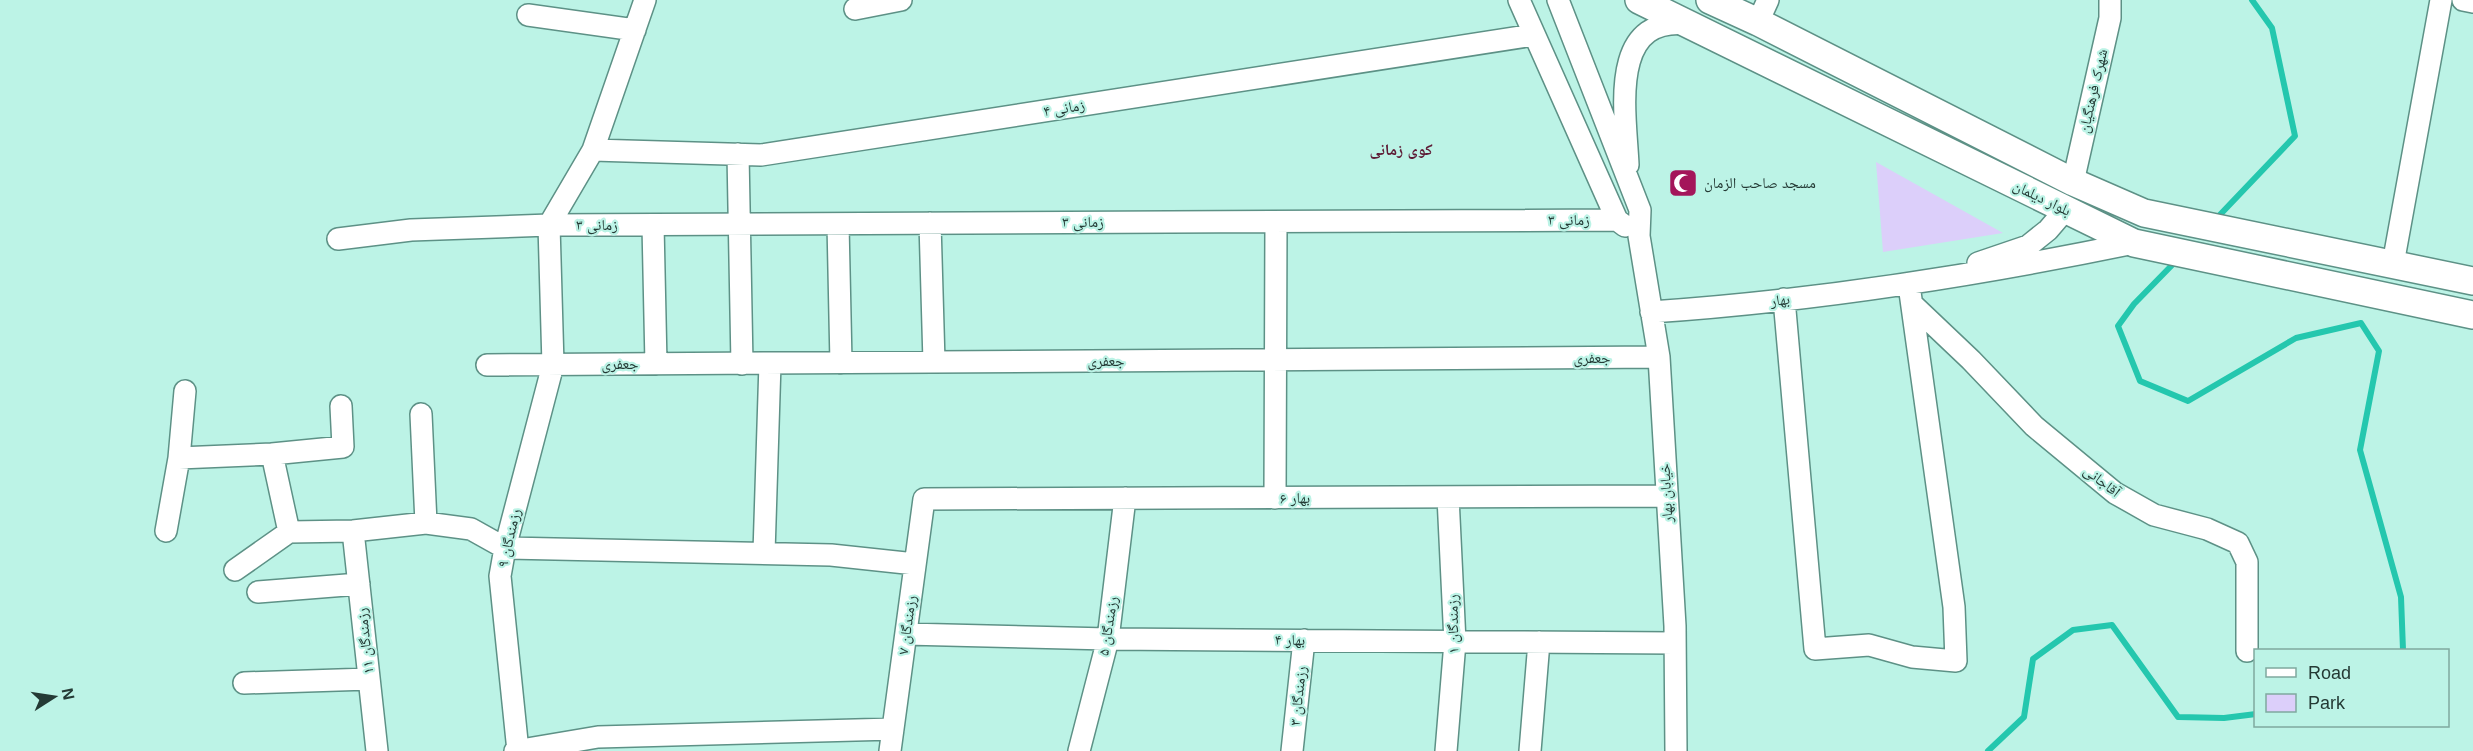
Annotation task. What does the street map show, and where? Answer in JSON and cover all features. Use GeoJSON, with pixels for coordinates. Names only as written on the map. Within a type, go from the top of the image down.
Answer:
{"type":"FeatureCollection","features":[{"type":"Feature","properties":{"kind":"main road","name":"بلوار دیلمان"},"geometry":{"type":"LineString","coordinates":[[1639,0],[2139,245],[2473,315]]}},
{"type":"Feature","properties":{"kind":"main road","name":"بلوار دیلمان"},"geometry":{"type":"LineString","coordinates":[[1710,0],[1763,11],[2073,182],[2144,213],[2473,281]]}},
{"type":"Feature","properties":{"kind":"main road"},"geometry":{"type":"LineString","coordinates":[[2066,209],[2073,182]]}},
{"type":"Feature","properties":{"kind":"street"},"geometry":{"type":"LineString","coordinates":[[549,225],[593,150],[645,0]]}},
{"type":"Feature","properties":{"kind":"street"},"geometry":{"type":"LineString","coordinates":[[855,9],[901,0]]}},
{"type":"Feature","properties":{"kind":"street"},"geometry":{"type":"LineString","coordinates":[[1519,0],[1617,220],[1639,236]]}},
{"type":"Feature","properties":{"kind":"street","name":"خیابان بهار"},"geometry":{"type":"LineString","coordinates":[[1558,0],[1640,210],[1639,236],[1659,357],[1675,643],[1676,751]]}},
{"type":"Feature","properties":{"kind":"street","name":"شهرک فرهنگیان"},"geometry":{"type":"LineString","coordinates":[[2073,182],[2109,18],[2110,0]]}},
{"type":"Feature","properties":{"kind":"street"},"geometry":{"type":"LineString","coordinates":[[2393,264],[2441,0]]}},
{"type":"Feature","properties":{"kind":"street"},"geometry":{"type":"LineString","coordinates":[[2463,0],[2473,2]]}},
{"type":"Feature","properties":{"kind":"street"},"geometry":{"type":"LineString","coordinates":[[528,15],[635,30]]}},
{"type":"Feature","properties":{"kind":"street"},"geometry":{"type":"LineString","coordinates":[[1628,180],[1625,83],[1627,62],[1638,42],[1656,28],[1668,24],[1692,24]]}},
{"type":"Feature","properties":{"kind":"street","name":"زمانی ۴"},"geometry":{"type":"LineString","coordinates":[[593,150],[761,155],[1534,35]]}},
{"type":"Feature","properties":{"kind":"street"},"geometry":{"type":"LineString","coordinates":[[738,154],[742,364]]}},
{"type":"Feature","properties":{"kind":"street","name":"بهار"},"geometry":{"type":"LineString","coordinates":[[1910,295],[2028,246],[2048,230],[2066,209]]}},
{"type":"Feature","properties":{"kind":"street","name":"زمانی ۳"},"geometry":{"type":"LineString","coordinates":[[338,239],[411,230],[549,225],[1617,220]]}},
{"type":"Feature","properties":{"kind":"street"},"geometry":{"type":"LineString","coordinates":[[1275,498],[1276,222]]}},
{"type":"Feature","properties":{"kind":"street"},"geometry":{"type":"LineString","coordinates":[[930,223],[934,362]]}},
{"type":"Feature","properties":{"kind":"street"},"geometry":{"type":"LineString","coordinates":[[838,224],[841,363]]}},
{"type":"Feature","properties":{"kind":"street","name":"رزمندگان ۹"},"geometry":{"type":"LineString","coordinates":[[517,751],[500,576],[505,548],[553,365],[549,225]]}},
{"type":"Feature","properties":{"kind":"street"},"geometry":{"type":"LineString","coordinates":[[653,225],[656,364]]}},
{"type":"Feature","properties":{"kind":"street","name":"بهار"},"geometry":{"type":"LineString","coordinates":[[1652,312],[1784,299],[1910,295],[2016,267],[2139,245]]}},
{"type":"Feature","properties":{"kind":"street"},"geometry":{"type":"LineString","coordinates":[[1784,299],[1815,649],[1869,645],[1912,657],[1956,661],[1954,607],[1910,295]]}},
{"type":"Feature","properties":{"kind":"street","name":"آقاجانی"},"geometry":{"type":"LineString","coordinates":[[1910,295],[2034,426],[2115,493],[2154,515],[2207,529],[2238,543],[2247,562],[2247,651]]}},
{"type":"Feature","properties":{"kind":"street","name":"جعفری"},"geometry":{"type":"LineString","coordinates":[[487,364],[1659,357]]}},
{"type":"Feature","properties":{"kind":"street"},"geometry":{"type":"LineString","coordinates":[[764,553],[770,363]]}},
{"type":"Feature","properties":{"kind":"street"},"geometry":{"type":"LineString","coordinates":[[166,531],[179,458],[185,392]]}},
{"type":"Feature","properties":{"kind":"street"},"geometry":{"type":"LineString","coordinates":[[179,458],[272,454],[343,447],[341,406]]}},
{"type":"Feature","properties":{"kind":"street"},"geometry":{"type":"LineString","coordinates":[[421,414],[426,523]]}},
{"type":"Feature","properties":{"kind":"street"},"geometry":{"type":"LineString","coordinates":[[272,454],[289,532]]}},
{"type":"Feature","properties":{"kind":"street","name":"بهار ۶"},"geometry":{"type":"LineString","coordinates":[[924,499],[1666,496]]}},
{"type":"Feature","properties":{"kind":"street","name":"رزمندگان ۱"},"geometry":{"type":"LineString","coordinates":[[1446,751],[1455,642],[1448,497]]}},
{"type":"Feature","properties":{"kind":"street","name":"رزمندگان ۵"},"geometry":{"type":"LineString","coordinates":[[1079,751],[1108,639],[1125,498]]}},
{"type":"Feature","properties":{"kind":"street","name":"رزمندگان ۷"},"geometry":{"type":"LineString","coordinates":[[890,751],[924,499]]}},
{"type":"Feature","properties":{"kind":"street"},"geometry":{"type":"LineString","coordinates":[[235,570],[289,532],[353,531],[426,523],[471,529],[505,548],[831,555],[915,564]]}},
{"type":"Feature","properties":{"kind":"street","name":"رزمندگان ۱۱"},"geometry":{"type":"LineString","coordinates":[[353,531],[376,751]]}},
{"type":"Feature","properties":{"kind":"street"},"geometry":{"type":"LineString","coordinates":[[258,592],[359,584]]}},
{"type":"Feature","properties":{"kind":"street","name":"بهار ۴"},"geometry":{"type":"LineString","coordinates":[[906,634],[1108,639],[1675,643]]}},
{"type":"Feature","properties":{"kind":"street","name":"رزمندگان ۳"},"geometry":{"type":"LineString","coordinates":[[1292,751],[1304,640]]}},
{"type":"Feature","properties":{"kind":"street"},"geometry":{"type":"LineString","coordinates":[[1530,751],[1539,642]]}},
{"type":"Feature","properties":{"kind":"street"},"geometry":{"type":"LineString","coordinates":[[244,683],[369,679]]}},
{"type":"Feature","properties":{"kind":"street"},"geometry":{"type":"LineString","coordinates":[[517,751],[598,737],[892,729]]}},
{"type":"Feature","properties":{"kind":"green space"},"geometry":{"type":"Polygon","coordinates":[[[1876,162],[2003,233],[1883,252],[1876,162]]]}},
{"type":"Feature","properties":{"kind":"waterway"},"geometry":{"type":"LineString","coordinates":[[2214,221],[2295,136],[2272,28],[2252,0]]}},
{"type":"Feature","properties":{"kind":"waterway"},"geometry":{"type":"LineString","coordinates":[[2176,261],[2134,304],[2118,326],[2140,381],[2188,401],[2296,338],[2361,323],[2379,351],[2360,450],[2401,597],[2403,649]]}},
{"type":"Feature","properties":{"kind":"waterway"},"geometry":{"type":"LineString","coordinates":[[1988,751],[2024,717],[2033,659],[2073,630],[2112,625],[2178,717],[2224,718],[2254,714]]}},
{"type":"Feature","properties":{"kind":"place","name":"مسجد صاحب الزمان"},"geometry":{"type":"Point","coordinates":[1683,183]}},
{"type":"Feature","properties":{"kind":"district","name":"کوی زمانی"},"geometry":{"type":"Point","coordinates":[1401,149]}}]}
